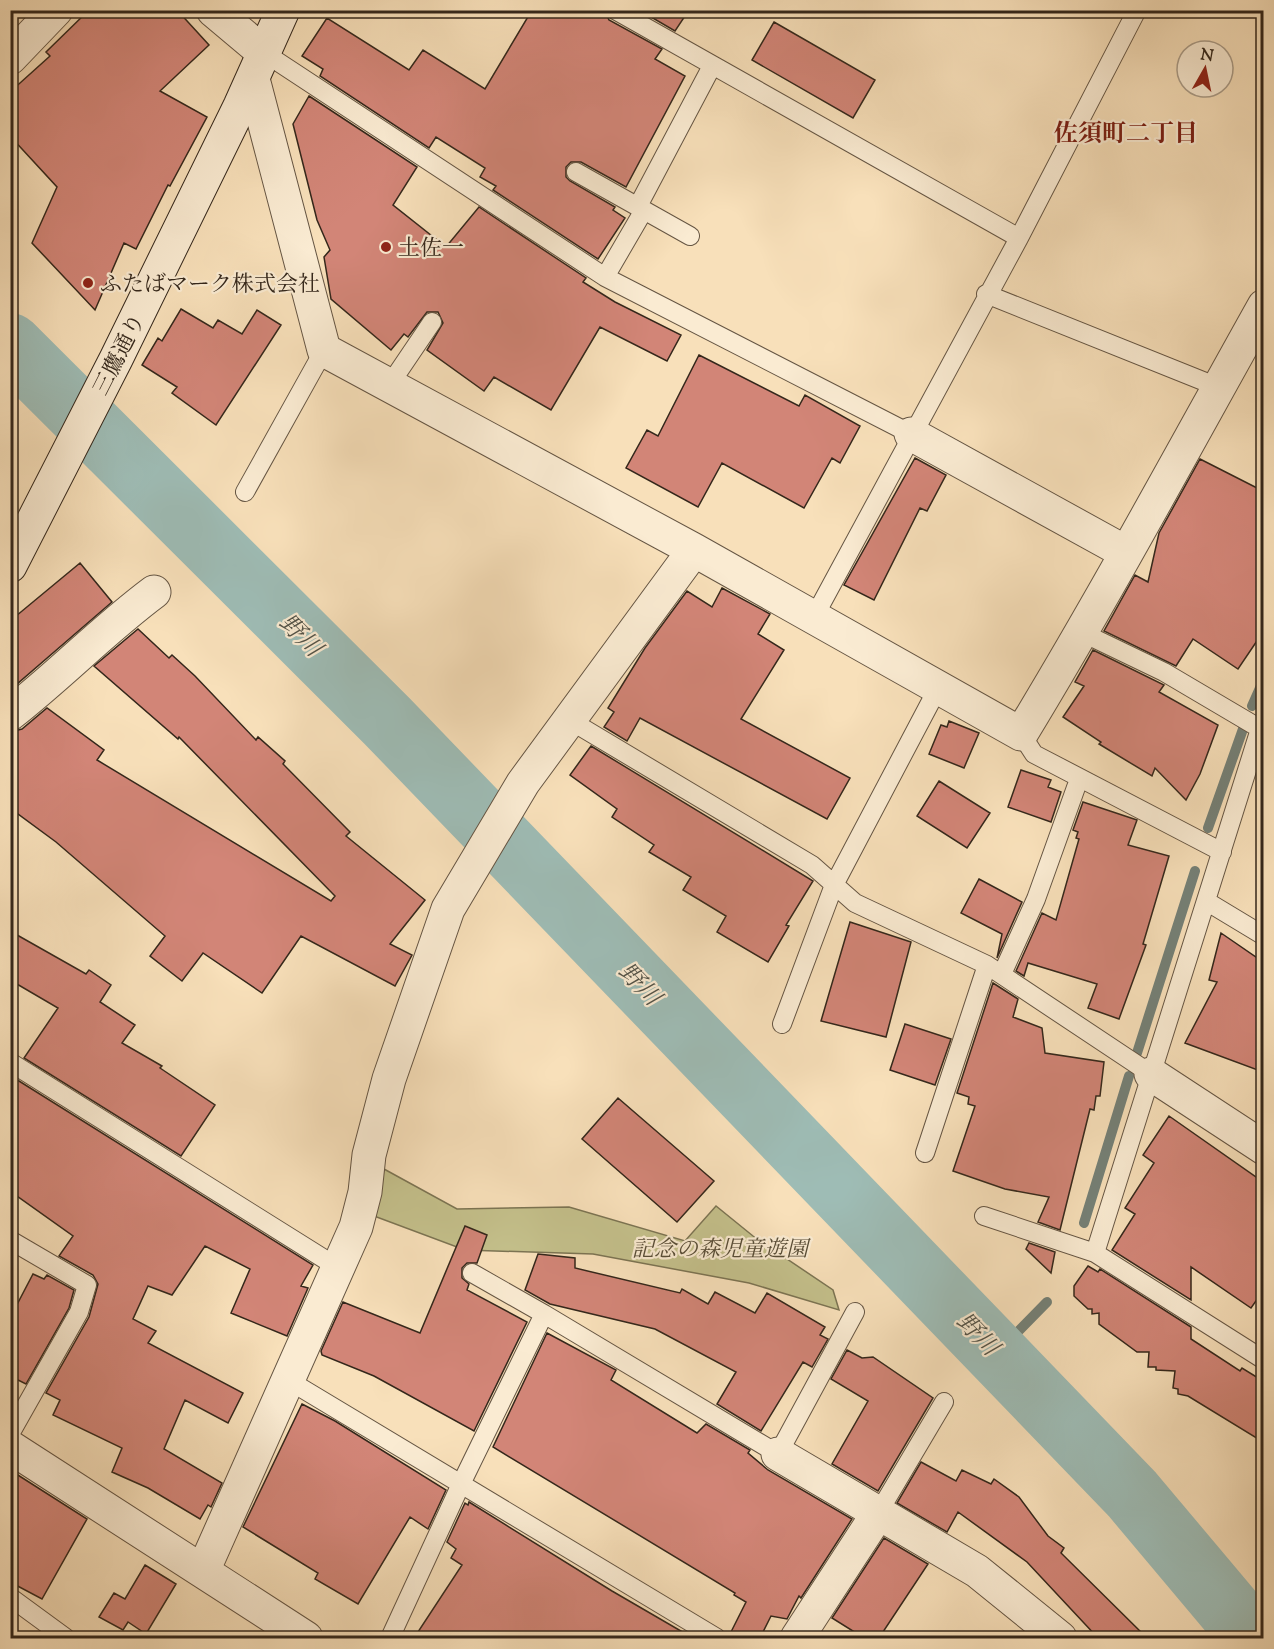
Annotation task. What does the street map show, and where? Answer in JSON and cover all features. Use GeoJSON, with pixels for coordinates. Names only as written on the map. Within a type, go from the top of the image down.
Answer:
{"type":"FeatureCollection","features":[{"type":"Feature","properties":{"kind":"street"},"geometry":{"type":"LineString","coordinates":[[10,58],[56,10]]}},
{"type":"Feature","properties":{"kind":"street"},"geometry":{"type":"LineString","coordinates":[[213,10],[259,65],[324,350],[388,387],[694,550],[1021,734],[1083,633],[1125,552],[1263,306]]}},
{"type":"Feature","properties":{"kind":"street","name":"三鷹通り"},"geometry":{"type":"LineString","coordinates":[[10,566],[111,368],[259,65],[283,10]]}},
{"type":"Feature","properties":{"kind":"street"},"geometry":{"type":"LineString","coordinates":[[911,434],[1125,552]]}},
{"type":"Feature","properties":{"kind":"street"},"geometry":{"type":"LineString","coordinates":[[203,1572],[356,1227],[365,1192],[369,1155],[389,1079],[448,909],[523,783],[571,721],[694,550]]}},
{"type":"Feature","properties":{"kind":"street"},"geometry":{"type":"LineString","coordinates":[[10,714],[51,682],[118,619],[154,592]]}},
{"type":"Feature","properties":{"kind":"street"},"geometry":{"type":"LineString","coordinates":[[1151,1074],[1263,1148]]}},
{"type":"Feature","properties":{"kind":"street"},"geometry":{"type":"LineString","coordinates":[[10,1447],[203,1572],[270,1629],[306,1638]]}},
{"type":"Feature","properties":{"kind":"street"},"geometry":{"type":"LineString","coordinates":[[778,1454],[877,1515],[977,1571],[1060,1638]]}},
{"type":"Feature","properties":{"kind":"street"},"geometry":{"type":"LineString","coordinates":[[797,1638],[877,1515]]}},
{"type":"Feature","properties":{"kind":"lane"},"geometry":{"type":"LineString","coordinates":[[615,10],[1018,238]]}},
{"type":"Feature","properties":{"kind":"lane"},"geometry":{"type":"LineString","coordinates":[[813,619],[1018,238],[1137,10]]}},
{"type":"Feature","properties":{"kind":"lane"},"geometry":{"type":"LineString","coordinates":[[259,65],[606,277],[911,434]]}},
{"type":"Feature","properties":{"kind":"lane"},"geometry":{"type":"LineString","coordinates":[[606,277],[712,66]]}},
{"type":"Feature","properties":{"kind":"lane"},"geometry":{"type":"LineString","coordinates":[[576,172],[690,236]]}},
{"type":"Feature","properties":{"kind":"lane"},"geometry":{"type":"LineString","coordinates":[[986,294],[1218,387]]}},
{"type":"Feature","properties":{"kind":"lane"},"geometry":{"type":"LineString","coordinates":[[388,387],[432,322]]}},
{"type":"Feature","properties":{"kind":"lane"},"geometry":{"type":"LineString","coordinates":[[245,492],[324,350]]}},
{"type":"Feature","properties":{"kind":"lane"},"geometry":{"type":"LineString","coordinates":[[1083,633],[1164,672],[1262,730],[1221,852],[1095,1253]]}},
{"type":"Feature","properties":{"kind":"lane"},"geometry":{"type":"LineString","coordinates":[[783,1024],[834,885],[939,686]]}},
{"type":"Feature","properties":{"kind":"lane"},"geometry":{"type":"LineString","coordinates":[[571,721],[812,865],[855,903],[994,969],[1151,1074]]}},
{"type":"Feature","properties":{"kind":"lane"},"geometry":{"type":"LineString","coordinates":[[1021,734],[1034,754],[1079,780],[1221,852]]}},
{"type":"Feature","properties":{"kind":"lane"},"geometry":{"type":"LineString","coordinates":[[925,1153],[994,969],[1036,899],[1079,780]]}},
{"type":"Feature","properties":{"kind":"lane"},"geometry":{"type":"LineString","coordinates":[[1206,901],[1263,936]]}},
{"type":"Feature","properties":{"kind":"lane"},"geometry":{"type":"LineString","coordinates":[[10,1062],[337,1267]]}},
{"type":"Feature","properties":{"kind":"lane"},"geometry":{"type":"LineString","coordinates":[[984,1216],[1095,1253],[1263,1360]]}},
{"type":"Feature","properties":{"kind":"lane"},"geometry":{"type":"LineString","coordinates":[[10,1240],[87,1285],[79,1312],[10,1434]]}},
{"type":"Feature","properties":{"kind":"lane"},"geometry":{"type":"LineString","coordinates":[[472,1273],[778,1454],[855,1312]]}},
{"type":"Feature","properties":{"kind":"lane"},"geometry":{"type":"LineString","coordinates":[[390,1638],[461,1484],[544,1314]]}},
{"type":"Feature","properties":{"kind":"lane"},"geometry":{"type":"LineString","coordinates":[[288,1380],[717,1638]]}},
{"type":"Feature","properties":{"kind":"lane"},"geometry":{"type":"LineString","coordinates":[[877,1515],[944,1402]]}},
{"type":"Feature","properties":{"kind":"lane"},"geometry":{"type":"LineString","coordinates":[[10,1598],[66,1638]]}},
{"type":"Feature","properties":{"kind":"green space","name":"記念の森児童遊園"},"geometry":{"type":"Polygon","coordinates":[[[384,1169],[457,1209],[569,1207],[685,1241],[716,1206],[753,1236],[833,1290],[839,1310],[749,1283],[593,1254],[465,1250],[374,1216],[384,1169]]]}},
{"type":"Feature","properties":{"kind":"building"},"geometry":{"type":"Polygon","coordinates":[[[89,10],[177,10],[209,45],[160,91],[207,117],[170,186],[168,185],[136,249],[124,243],[95,310],[32,243],[57,187],[10,136],[10,92],[50,56],[46,52],[89,10]]]}},
{"type":"Feature","properties":{"kind":"building"},"geometry":{"type":"Polygon","coordinates":[[[532,10],[604,10],[609,20],[662,49],[655,59],[685,76],[626,187],[581,162],[571,162],[566,167],[566,177],[570,181],[615,207],[613,210],[625,218],[598,259],[493,190],[496,186],[480,177],[485,168],[436,137],[429,148],[320,76],[323,69],[302,56],[327,18],[409,70],[423,50],[485,89],[532,10]]]}},
{"type":"Feature","properties":{"kind":"building"},"geometry":{"type":"Polygon","coordinates":[[[639,10],[689,10],[675,31],[639,10]]]}},
{"type":"Feature","properties":{"kind":"building"},"geometry":{"type":"Polygon","coordinates":[[[774,22],[875,80],[853,118],[752,60],[774,22]]]}},
{"type":"Feature","properties":{"kind":"building"},"geometry":{"type":"Polygon","coordinates":[[[309,96],[417,167],[393,205],[446,247],[479,207],[586,278],[583,282],[615,302],[681,335],[667,361],[600,327],[551,410],[494,377],[484,391],[427,350],[443,323],[438,312],[427,312],[408,337],[404,334],[391,350],[331,299],[324,257],[330,250],[317,220],[293,124],[309,96]]]}},
{"type":"Feature","properties":{"kind":"building"},"geometry":{"type":"Polygon","coordinates":[[[181,309],[213,328],[218,320],[242,334],[257,310],[281,325],[216,425],[172,393],[177,387],[142,365],[158,338],[162,341],[181,309]]]}},
{"type":"Feature","properties":{"kind":"building"},"geometry":{"type":"Polygon","coordinates":[[[699,355],[799,406],[805,395],[860,426],[840,463],[832,458],[804,508],[722,463],[698,507],[626,468],[647,430],[658,436],[699,355]]]}},
{"type":"Feature","properties":{"kind":"building"},"geometry":{"type":"Polygon","coordinates":[[[915,458],[946,475],[927,511],[920,508],[874,600],[844,585],[915,458]]]}},
{"type":"Feature","properties":{"kind":"building"},"geometry":{"type":"Polygon","coordinates":[[[1200,459],[1263,491],[1263,632],[1238,669],[1193,639],[1176,666],[1104,631],[1135,575],[1148,582],[1159,533],[1200,459]]]}},
{"type":"Feature","properties":{"kind":"building"},"geometry":{"type":"Polygon","coordinates":[[[80,563],[112,602],[10,690],[10,621],[80,563]]]}},
{"type":"Feature","properties":{"kind":"building"},"geometry":{"type":"Polygon","coordinates":[[[722,588],[770,614],[758,634],[784,650],[741,719],[850,778],[827,819],[640,718],[627,741],[604,727],[614,712],[608,708],[645,648],[687,591],[712,607],[722,588]]]}},
{"type":"Feature","properties":{"kind":"building"},"geometry":{"type":"Polygon","coordinates":[[[138,629],[169,658],[172,655],[195,676],[256,740],[258,737],[285,761],[283,764],[350,832],[346,836],[425,900],[390,944],[412,955],[395,986],[301,936],[262,993],[203,953],[182,981],[150,956],[165,936],[56,842],[10,808],[10,732],[22,729],[47,708],[104,750],[97,760],[331,901],[335,896],[179,737],[178,739],[94,666],[138,629]]]}},
{"type":"Feature","properties":{"kind":"building"},"geometry":{"type":"Polygon","coordinates":[[[1093,650],[1164,685],[1159,692],[1218,725],[1200,774],[1186,800],[1155,768],[1152,776],[1099,744],[1101,742],[1063,717],[1084,686],[1075,682],[1093,650]]]}},
{"type":"Feature","properties":{"kind":"building"},"geometry":{"type":"Polygon","coordinates":[[[949,721],[979,733],[964,768],[929,754],[941,725],[947,727],[949,721]]]}},
{"type":"Feature","properties":{"kind":"building"},"geometry":{"type":"Polygon","coordinates":[[[591,746],[813,881],[786,925],[789,926],[768,962],[717,932],[726,916],[683,890],[691,877],[649,852],[654,845],[612,817],[617,809],[570,775],[591,746]]]}},
{"type":"Feature","properties":{"kind":"building"},"geometry":{"type":"Polygon","coordinates":[[[1021,770],[1051,780],[1048,787],[1061,792],[1051,822],[1008,807],[1021,770]]]}},
{"type":"Feature","properties":{"kind":"building"},"geometry":{"type":"Polygon","coordinates":[[[939,781],[990,813],[967,848],[917,816],[939,781]]]}},
{"type":"Feature","properties":{"kind":"building"},"geometry":{"type":"Polygon","coordinates":[[[1083,802],[1137,820],[1128,845],[1169,856],[1143,944],[1146,945],[1119,1019],[1088,1008],[1097,984],[1028,963],[1024,976],[1016,971],[1042,913],[1056,920],[1079,839],[1076,838],[1078,832],[1073,830],[1083,802]]]}},
{"type":"Feature","properties":{"kind":"building"},"geometry":{"type":"Polygon","coordinates":[[[979,879],[1022,902],[997,958],[1002,934],[961,913],[979,879]]]}},
{"type":"Feature","properties":{"kind":"building"},"geometry":{"type":"Polygon","coordinates":[[[850,922],[911,942],[886,1037],[821,1021],[850,922]]]}},
{"type":"Feature","properties":{"kind":"building"},"geometry":{"type":"Polygon","coordinates":[[[10,931],[86,974],[89,970],[111,985],[100,1002],[135,1025],[122,1043],[162,1066],[160,1068],[215,1105],[181,1156],[24,1058],[58,1008],[10,980],[10,931]]]}},
{"type":"Feature","properties":{"kind":"building"},"geometry":{"type":"Polygon","coordinates":[[[1221,933],[1263,962],[1263,1072],[1185,1043],[1217,982],[1209,980],[1221,933]]]}},
{"type":"Feature","properties":{"kind":"building"},"geometry":{"type":"Polygon","coordinates":[[[993,983],[1018,999],[1013,1017],[1042,1028],[1045,1053],[1104,1062],[1100,1096],[1096,1096],[1094,1110],[1090,1109],[1060,1230],[1038,1222],[1049,1197],[1005,1189],[953,1171],[975,1106],[968,1104],[969,1097],[957,1093],[993,983]]]}},
{"type":"Feature","properties":{"kind":"building"},"geometry":{"type":"Polygon","coordinates":[[[905,1024],[951,1039],[935,1085],[890,1070],[905,1024]]]}},
{"type":"Feature","properties":{"kind":"building"},"geometry":{"type":"Polygon","coordinates":[[[11,1076],[313,1265],[301,1286],[308,1288],[287,1336],[231,1313],[250,1269],[205,1246],[172,1295],[148,1286],[133,1319],[156,1331],[148,1343],[243,1393],[228,1423],[185,1400],[164,1449],[222,1483],[211,1507],[208,1505],[200,1519],[148,1488],[112,1472],[122,1448],[53,1415],[60,1400],[46,1393],[89,1317],[98,1284],[93,1275],[59,1256],[73,1236],[10,1191],[11,1076]]]}},
{"type":"Feature","properties":{"kind":"building"},"geometry":{"type":"Polygon","coordinates":[[[618,1098],[714,1181],[677,1222],[582,1139],[618,1098]]]}},
{"type":"Feature","properties":{"kind":"building"},"geometry":{"type":"Polygon","coordinates":[[[1169,1116],[1263,1182],[1263,1291],[1251,1308],[1191,1267],[1191,1300],[1112,1250],[1135,1214],[1125,1208],[1154,1163],[1143,1155],[1169,1116]]]}},
{"type":"Feature","properties":{"kind":"building"},"geometry":{"type":"Polygon","coordinates":[[[465,1226],[487,1235],[477,1263],[467,1263],[462,1268],[462,1278],[469,1284],[467,1290],[527,1322],[474,1431],[374,1376],[322,1355],[321,1351],[343,1302],[420,1333],[465,1226]]]}},
{"type":"Feature","properties":{"kind":"building"},"geometry":{"type":"Polygon","coordinates":[[[1029,1243],[1055,1252],[1051,1273],[1026,1249],[1029,1243]]]}},
{"type":"Feature","properties":{"kind":"building"},"geometry":{"type":"Polygon","coordinates":[[[538,1254],[575,1258],[575,1268],[680,1293],[682,1289],[708,1304],[715,1292],[755,1313],[767,1293],[825,1327],[820,1335],[828,1339],[812,1367],[803,1362],[761,1431],[717,1404],[736,1372],[655,1329],[550,1304],[525,1290],[538,1254]]]}},
{"type":"Feature","properties":{"kind":"building"},"geometry":{"type":"Polygon","coordinates":[[[1088,1266],[1098,1272],[1100,1269],[1191,1327],[1191,1339],[1240,1371],[1242,1368],[1263,1381],[1263,1442],[1188,1396],[1178,1394],[1178,1389],[1173,1388],[1175,1371],[1148,1367],[1149,1352],[1137,1352],[1099,1324],[1099,1313],[1092,1314],[1092,1309],[1088,1309],[1074,1296],[1074,1286],[1088,1266]]]}},
{"type":"Feature","properties":{"kind":"building"},"geometry":{"type":"Polygon","coordinates":[[[33,1274],[44,1279],[47,1275],[74,1290],[69,1308],[26,1384],[10,1376],[10,1318],[33,1274]]]}},
{"type":"Feature","properties":{"kind":"building"},"geometry":{"type":"Polygon","coordinates":[[[547,1333],[616,1370],[611,1380],[697,1433],[706,1424],[750,1450],[748,1453],[768,1470],[852,1519],[801,1598],[799,1596],[787,1619],[771,1616],[760,1638],[728,1638],[746,1602],[734,1595],[735,1593],[493,1447],[547,1333]]]}},
{"type":"Feature","properties":{"kind":"building"},"geometry":{"type":"Polygon","coordinates":[[[847,1350],[862,1358],[873,1357],[933,1398],[878,1491],[832,1464],[868,1401],[831,1379],[847,1350]]]}},
{"type":"Feature","properties":{"kind":"building"},"geometry":{"type":"Polygon","coordinates":[[[302,1404],[335,1421],[446,1490],[428,1529],[410,1517],[358,1604],[315,1579],[318,1573],[243,1527],[302,1404]]]}},
{"type":"Feature","properties":{"kind":"building"},"geometry":{"type":"Polygon","coordinates":[[[921,1462],[956,1481],[962,1470],[991,1484],[994,1479],[1019,1497],[1048,1536],[1064,1548],[1061,1553],[1147,1638],[1098,1638],[1027,1562],[958,1512],[947,1532],[897,1503],[921,1462]]]}},
{"type":"Feature","properties":{"kind":"building"},"geometry":{"type":"Polygon","coordinates":[[[10,1470],[87,1519],[42,1599],[10,1582],[10,1470]]]}},
{"type":"Feature","properties":{"kind":"building"},"geometry":{"type":"Polygon","coordinates":[[[469,1502],[612,1591],[693,1638],[414,1638],[462,1565],[451,1558],[456,1549],[447,1542],[465,1503],[468,1505],[469,1502]]]}},
{"type":"Feature","properties":{"kind":"building"},"geometry":{"type":"Polygon","coordinates":[[[884,1538],[928,1564],[879,1638],[864,1638],[832,1618],[884,1538]]]}},
{"type":"Feature","properties":{"kind":"building"},"geometry":{"type":"Polygon","coordinates":[[[145,1565],[176,1584],[146,1634],[128,1622],[123,1630],[99,1617],[114,1593],[125,1599],[145,1565]]]}},
{"type":"Feature","properties":{"kind":"waterway","name":"野川"},"geometry":{"type":"LineString","coordinates":[[10,345],[387,721],[1132,1494],[1253,1638]]}},
{"type":"Feature","properties":{"kind":"waterway"},"geometry":{"type":"LineString","coordinates":[[1252,706],[1264,679]]}},
{"type":"Feature","properties":{"kind":"waterway"},"geometry":{"type":"LineString","coordinates":[[1208,828],[1243,729]]}},
{"type":"Feature","properties":{"kind":"waterway"},"geometry":{"type":"LineString","coordinates":[[1137,1053],[1195,871]]}},
{"type":"Feature","properties":{"kind":"waterway"},"geometry":{"type":"LineString","coordinates":[[1084,1223],[1129,1076]]}},
{"type":"Feature","properties":{"kind":"waterway"},"geometry":{"type":"LineString","coordinates":[[996,1354],[1047,1302]]}},
{"type":"Feature","properties":{"kind":"place","name":"土佐一"},"geometry":{"type":"Point","coordinates":[386,247]}},
{"type":"Feature","properties":{"kind":"place","name":"ふたばマーク株式会社"},"geometry":{"type":"Point","coordinates":[88,283]}},
{"type":"Feature","properties":{"kind":"district","name":"佐須町二丁目"},"geometry":{"type":"Point","coordinates":[1126,133]}}]}
